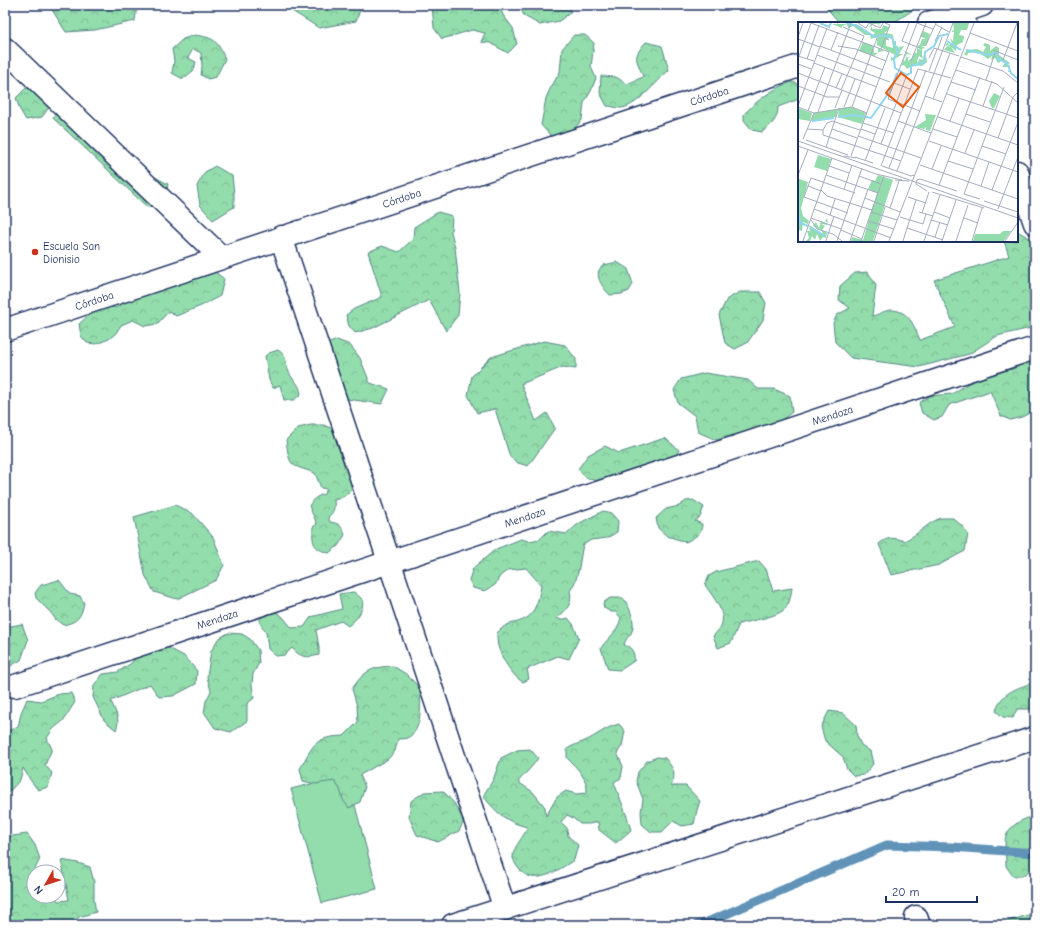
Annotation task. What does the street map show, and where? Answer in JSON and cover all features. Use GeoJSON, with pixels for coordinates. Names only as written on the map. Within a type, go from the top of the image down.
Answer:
{"type":"FeatureCollection","features":[{"type":"Feature","properties":{"kind":"street"},"geometry":{"type":"LineString","coordinates":[[932,22],[982,5]]}},
{"type":"Feature","properties":{"kind":"street"},"geometry":{"type":"LineString","coordinates":[[5,49],[221,257]]}},
{"type":"Feature","properties":{"kind":"street","name":"Córdoba"},"geometry":{"type":"LineString","coordinates":[[5,330],[798,66]]}},
{"type":"Feature","properties":{"kind":"street"},"geometry":{"type":"LineString","coordinates":[[1018,175],[1035,223]]}},
{"type":"Feature","properties":{"kind":"street"},"geometry":{"type":"LineString","coordinates":[[282,237],[505,909]]}},
{"type":"Feature","properties":{"kind":"street","name":"Mendoza"},"geometry":{"type":"LineString","coordinates":[[15,686],[1035,348]]}},
{"type":"Feature","properties":{"kind":"street"},"geometry":{"type":"LineString","coordinates":[[453,925],[1035,738]]}},
{"type":"Feature","properties":{"kind":"green space"},"geometry":{"type":"Polygon","coordinates":[[[49,5],[137,5],[135,21],[95,30],[66,32],[49,5]]]}},
{"type":"Feature","properties":{"kind":"green space"},"geometry":{"type":"Polygon","coordinates":[[[290,5],[362,5],[356,21],[319,28],[292,11],[290,5]]]}},
{"type":"Feature","properties":{"kind":"green space"},"geometry":{"type":"Polygon","coordinates":[[[432,5],[499,5],[503,15],[513,28],[517,44],[508,53],[490,43],[481,42],[485,33],[472,30],[442,39],[434,28],[432,5]]]}},
{"type":"Feature","properties":{"kind":"green space"},"geometry":{"type":"Polygon","coordinates":[[[521,5],[571,5],[570,13],[559,21],[540,25],[524,16],[521,5]]]}},
{"type":"Feature","properties":{"kind":"green space"},"geometry":{"type":"Polygon","coordinates":[[[824,5],[915,5],[913,10],[895,22],[838,21],[824,5]]]}},
{"type":"Feature","properties":{"kind":"green space"},"geometry":{"type":"Polygon","coordinates":[[[195,35],[211,39],[220,48],[225,59],[216,77],[208,79],[201,75],[201,53],[193,49],[188,58],[196,62],[194,70],[183,79],[172,73],[174,61],[172,49],[183,39],[195,35]]]}},
{"type":"Feature","properties":{"kind":"green space"},"geometry":{"type":"Polygon","coordinates":[[[574,35],[585,35],[594,43],[591,67],[596,78],[584,103],[582,120],[566,138],[550,135],[541,125],[546,98],[560,72],[562,49],[574,35]]]}},
{"type":"Feature","properties":{"kind":"green space"},"geometry":{"type":"Polygon","coordinates":[[[646,42],[662,46],[669,70],[646,93],[632,104],[620,108],[607,106],[600,93],[601,76],[616,77],[627,84],[643,77],[637,62],[637,56],[638,52],[646,42]]]}},
{"type":"Feature","properties":{"kind":"green space"},"geometry":{"type":"Polygon","coordinates":[[[792,82],[798,84],[798,99],[778,107],[776,119],[762,132],[752,130],[744,120],[744,114],[766,95],[792,82]]]}},
{"type":"Feature","properties":{"kind":"green space"},"geometry":{"type":"Polygon","coordinates":[[[26,88],[38,90],[50,106],[42,117],[26,120],[20,110],[16,98],[26,88]]]}},
{"type":"Feature","properties":{"kind":"green space"},"geometry":{"type":"Polygon","coordinates":[[[71,96],[118,143],[138,168],[168,184],[164,205],[147,207],[53,118],[71,96]]]}},
{"type":"Feature","properties":{"kind":"green space"},"geometry":{"type":"Polygon","coordinates":[[[215,166],[232,176],[234,207],[213,220],[200,205],[197,186],[205,172],[215,166]]]}},
{"type":"Feature","properties":{"kind":"green space"},"geometry":{"type":"Polygon","coordinates":[[[438,212],[452,216],[451,232],[455,247],[460,293],[458,315],[446,331],[429,300],[373,328],[355,333],[349,326],[346,315],[354,309],[382,297],[368,252],[382,246],[399,252],[413,239],[414,227],[438,212]]]}},
{"type":"Feature","properties":{"kind":"green space"},"geometry":{"type":"Polygon","coordinates":[[[1018,232],[1035,241],[1035,327],[997,336],[969,354],[919,367],[851,358],[835,342],[833,323],[837,315],[850,308],[839,300],[840,286],[855,273],[868,272],[876,285],[872,316],[889,310],[902,313],[910,320],[920,340],[955,327],[934,280],[1009,256],[1004,242],[1018,242],[1018,232]]]}},
{"type":"Feature","properties":{"kind":"green space"},"geometry":{"type":"Polygon","coordinates":[[[617,262],[628,269],[633,284],[629,291],[622,294],[610,295],[602,285],[598,272],[604,265],[617,262]]]}},
{"type":"Feature","properties":{"kind":"green space"},"geometry":{"type":"Polygon","coordinates":[[[214,271],[224,279],[220,296],[201,306],[176,316],[169,311],[157,324],[145,326],[133,320],[121,325],[116,333],[109,339],[96,344],[87,343],[81,336],[79,324],[95,310],[104,307],[115,308],[133,298],[214,271]]]}},
{"type":"Feature","properties":{"kind":"green space"},"geometry":{"type":"Polygon","coordinates":[[[740,292],[760,292],[766,303],[763,320],[747,343],[735,349],[725,343],[719,315],[727,299],[740,292]]]}},
{"type":"Feature","properties":{"kind":"green space"},"geometry":{"type":"Polygon","coordinates":[[[337,340],[350,345],[360,358],[370,383],[389,389],[382,404],[347,399],[324,385],[325,345],[337,340]]]}},
{"type":"Feature","properties":{"kind":"green space"},"geometry":{"type":"Polygon","coordinates":[[[544,341],[565,345],[576,359],[576,369],[563,367],[521,384],[536,421],[547,413],[555,428],[528,466],[518,463],[510,457],[495,409],[477,413],[468,395],[472,376],[491,357],[544,341]]]}},
{"type":"Feature","properties":{"kind":"green space"},"geometry":{"type":"Polygon","coordinates":[[[278,350],[284,355],[289,372],[300,390],[301,394],[294,400],[284,400],[280,385],[273,388],[269,380],[265,356],[278,350]]]}},
{"type":"Feature","properties":{"kind":"green space"},"geometry":{"type":"Polygon","coordinates":[[[1027,362],[1035,368],[1035,410],[1022,417],[1010,420],[1001,416],[990,391],[949,405],[942,417],[934,420],[922,413],[919,403],[929,396],[952,394],[984,373],[1013,369],[1027,362]]]}},
{"type":"Feature","properties":{"kind":"green space"},"geometry":{"type":"Polygon","coordinates":[[[705,373],[748,380],[758,389],[774,389],[790,396],[792,412],[782,420],[754,430],[716,440],[698,432],[695,416],[678,403],[674,390],[681,379],[705,373]]]}},
{"type":"Feature","properties":{"kind":"green space"},"geometry":{"type":"Polygon","coordinates":[[[311,425],[323,425],[339,431],[355,480],[351,491],[341,498],[334,500],[334,510],[328,517],[330,522],[336,523],[343,529],[345,535],[338,546],[329,553],[320,550],[313,541],[313,527],[317,524],[309,506],[315,498],[324,494],[327,489],[321,488],[315,473],[292,464],[286,440],[298,428],[311,425]]]}},
{"type":"Feature","properties":{"kind":"green space"},"geometry":{"type":"Polygon","coordinates":[[[665,438],[679,450],[672,463],[601,483],[585,477],[578,469],[588,455],[605,446],[619,453],[665,438]]]}},
{"type":"Feature","properties":{"kind":"green space"},"geometry":{"type":"Polygon","coordinates":[[[693,500],[704,507],[700,517],[695,521],[702,524],[701,531],[697,535],[686,542],[667,536],[658,528],[656,518],[666,509],[679,506],[686,501],[693,500]]]}},
{"type":"Feature","properties":{"kind":"green space"},"geometry":{"type":"Polygon","coordinates":[[[175,505],[192,513],[213,537],[224,565],[216,580],[177,599],[154,592],[145,575],[134,517],[175,505]]]}},
{"type":"Feature","properties":{"kind":"green space"},"geometry":{"type":"Polygon","coordinates":[[[603,511],[611,513],[618,521],[617,532],[607,538],[591,540],[583,545],[576,580],[570,591],[570,603],[564,612],[557,618],[561,620],[568,618],[573,624],[579,638],[569,659],[558,656],[527,669],[529,679],[523,682],[511,672],[505,661],[498,646],[497,633],[504,626],[529,617],[536,604],[541,585],[526,568],[508,570],[500,576],[495,585],[485,591],[473,588],[469,580],[473,568],[496,549],[521,539],[529,541],[540,539],[548,531],[567,534],[578,524],[603,511]]]}},
{"type":"Feature","properties":{"kind":"green space"},"geometry":{"type":"Polygon","coordinates":[[[941,518],[953,518],[968,534],[965,551],[939,565],[891,575],[879,544],[891,538],[904,541],[941,518]]]}},
{"type":"Feature","properties":{"kind":"green space"},"geometry":{"type":"Polygon","coordinates":[[[759,561],[766,569],[773,591],[792,588],[788,604],[785,609],[775,615],[739,624],[731,643],[718,648],[713,636],[721,626],[722,615],[718,604],[705,585],[709,576],[716,572],[759,561]]]}},
{"type":"Feature","properties":{"kind":"green space"},"geometry":{"type":"Polygon","coordinates":[[[59,580],[70,594],[80,596],[84,603],[82,612],[78,618],[63,625],[56,620],[36,598],[35,593],[41,585],[59,580]]]}},
{"type":"Feature","properties":{"kind":"green space"},"geometry":{"type":"Polygon","coordinates":[[[354,592],[363,600],[359,615],[348,626],[341,621],[316,630],[319,655],[311,657],[304,656],[298,654],[292,648],[285,655],[276,656],[268,649],[266,633],[260,623],[260,613],[275,611],[283,617],[292,628],[304,627],[311,617],[342,609],[339,594],[354,592]]]}},
{"type":"Feature","properties":{"kind":"green space"},"geometry":{"type":"Polygon","coordinates":[[[610,598],[623,598],[630,609],[633,623],[632,631],[624,645],[629,647],[632,651],[634,661],[620,670],[608,669],[601,648],[615,632],[621,618],[616,612],[611,612],[604,608],[603,603],[610,598]]]}},
{"type":"Feature","properties":{"kind":"green space"},"geometry":{"type":"Polygon","coordinates":[[[22,624],[28,640],[21,660],[5,669],[5,627],[22,624]]]}},
{"type":"Feature","properties":{"kind":"green space"},"geometry":{"type":"Polygon","coordinates":[[[228,633],[242,634],[250,639],[258,650],[259,663],[253,674],[252,685],[254,698],[247,704],[247,721],[231,732],[215,728],[204,712],[206,701],[211,691],[207,677],[211,651],[218,639],[228,633]]]}},
{"type":"Feature","properties":{"kind":"green space"},"geometry":{"type":"Polygon","coordinates":[[[163,645],[184,656],[197,671],[196,684],[173,696],[159,697],[150,684],[111,701],[118,718],[116,730],[104,720],[93,697],[94,685],[103,674],[118,672],[130,664],[144,650],[163,645]]]}},
{"type":"Feature","properties":{"kind":"green space"},"geometry":{"type":"Polygon","coordinates":[[[393,666],[406,674],[420,688],[419,723],[412,734],[406,738],[398,739],[395,751],[388,759],[360,775],[365,787],[360,802],[349,808],[343,800],[340,789],[334,781],[315,784],[303,781],[300,769],[308,754],[316,744],[326,738],[344,736],[358,722],[357,706],[352,689],[360,678],[369,671],[379,667],[393,666]]]}},
{"type":"Feature","properties":{"kind":"green space"},"geometry":{"type":"Polygon","coordinates":[[[1032,683],[1035,684],[1035,709],[1017,709],[1013,718],[1003,717],[996,711],[1001,700],[1010,692],[1032,683]]]}},
{"type":"Feature","properties":{"kind":"green space"},"geometry":{"type":"Polygon","coordinates":[[[71,693],[75,702],[63,721],[53,729],[47,738],[52,749],[45,765],[52,773],[48,787],[38,790],[23,768],[20,780],[5,796],[5,732],[18,727],[21,713],[27,699],[41,701],[59,694],[71,693]]]}},
{"type":"Feature","properties":{"kind":"green space"},"geometry":{"type":"Polygon","coordinates":[[[829,711],[843,713],[856,725],[857,736],[861,745],[870,751],[873,764],[864,775],[854,776],[847,769],[843,757],[825,741],[821,727],[829,711]]]}},
{"type":"Feature","properties":{"kind":"green space"},"geometry":{"type":"Polygon","coordinates":[[[619,724],[625,731],[622,746],[617,753],[623,766],[621,778],[614,782],[631,830],[616,843],[599,830],[598,822],[580,824],[567,815],[561,822],[567,828],[568,836],[578,845],[574,860],[554,872],[539,877],[532,877],[525,874],[515,864],[513,854],[527,827],[502,816],[483,796],[493,780],[501,758],[517,750],[530,749],[538,758],[518,782],[533,792],[545,807],[546,816],[557,797],[566,791],[576,794],[587,793],[584,778],[567,758],[567,749],[619,724]]]}},
{"type":"Feature","properties":{"kind":"green space"},"geometry":{"type":"Polygon","coordinates":[[[657,757],[665,758],[672,768],[674,778],[671,786],[686,786],[700,801],[694,824],[682,826],[673,821],[662,832],[651,832],[642,824],[641,812],[643,799],[636,781],[638,772],[647,761],[657,757]]]}},
{"type":"Feature","properties":{"kind":"green space"},"geometry":{"type":"Polygon","coordinates":[[[347,775],[377,889],[322,903],[291,789],[347,775]]]}},
{"type":"Feature","properties":{"kind":"green space"},"geometry":{"type":"Polygon","coordinates":[[[443,791],[454,803],[464,821],[459,831],[438,842],[417,835],[409,817],[411,801],[424,792],[443,791]]]}},
{"type":"Feature","properties":{"kind":"green space"},"geometry":{"type":"Polygon","coordinates":[[[1035,816],[1035,867],[1022,876],[1013,876],[1006,866],[1006,836],[1008,831],[1020,821],[1035,816]]]}},
{"type":"Feature","properties":{"kind":"green space"},"geometry":{"type":"Polygon","coordinates":[[[27,834],[35,845],[40,859],[38,864],[26,864],[26,904],[66,904],[66,900],[69,900],[66,885],[66,864],[62,864],[61,860],[90,867],[94,882],[94,901],[96,912],[79,917],[70,925],[5,925],[5,837],[27,834]]]}},
{"type":"Feature","properties":{"kind":"green space"},"geometry":{"type":"Polygon","coordinates":[[[1035,913],[1035,925],[995,925],[1035,913]]]}},
{"type":"Feature","properties":{"kind":"waterway"},"geometry":{"type":"LineString","coordinates":[[697,925],[703,924],[887,845],[952,847],[1035,853]]}},
{"type":"Feature","properties":{"kind":"place","name":"Escuela San Dionisio"},"geometry":{"type":"Point","coordinates":[35,252]}}]}
